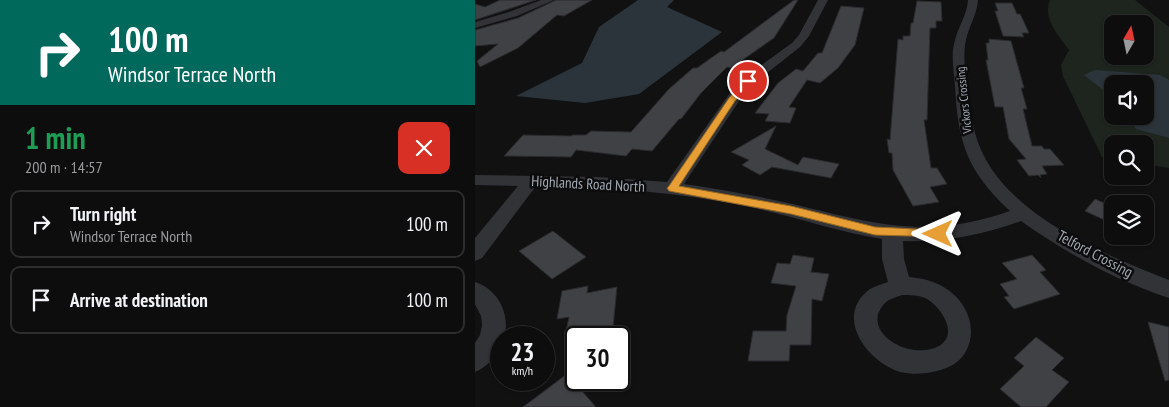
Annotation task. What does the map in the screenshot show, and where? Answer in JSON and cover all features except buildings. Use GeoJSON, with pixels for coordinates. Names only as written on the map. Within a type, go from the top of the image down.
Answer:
{"type":"FeatureCollection","features":[{"type":"Feature","properties":{"kind":"street"},"geometry":{"type":"LineString","coordinates":[[475,25],[513,14],[549,0]]}},
{"type":"Feature","properties":{"kind":"street"},"geometry":{"type":"LineString","coordinates":[[672,188],[742,86],[796,45],[804,36],[823,0]]}},
{"type":"Feature","properties":{"kind":"street","name":"Vickors Crossing"},"geometry":{"type":"LineString","coordinates":[[973,0],[972,14],[959,49],[966,131],[973,151],[985,171],[998,189],[1024,213]]}},
{"type":"Feature","properties":{"kind":"street","name":"Highlands Road North"},"geometry":{"type":"LineString","coordinates":[[475,180],[590,182],[672,188],[759,204],[892,233],[951,234],[979,229],[1024,213]]}},
{"type":"Feature","properties":{"kind":"street"},"geometry":{"type":"LineString","coordinates":[[475,253],[531,181]]}},
{"type":"Feature","properties":{"kind":"street","name":"Telford Crossing"},"geometry":{"type":"LineString","coordinates":[[1024,213],[1066,241],[1114,266],[1169,289]]}},
{"type":"Feature","properties":{"kind":"street"},"geometry":{"type":"LineString","coordinates":[[892,233],[893,259],[900,286]]}},
{"type":"Feature","properties":{"kind":"street"},"geometry":{"type":"LineString","coordinates":[[475,291],[490,307],[495,320],[494,336],[481,355],[475,360]]}},
{"type":"Feature","properties":{"kind":"shaded area"},"geometry":{"type":"Polygon","coordinates":[[[638,0],[674,0],[667,7],[722,32],[639,94],[585,103],[516,96],[582,63],[599,27],[638,0]]]}},
{"type":"Feature","properties":{"kind":"shaded area"},"geometry":{"type":"Polygon","coordinates":[[[1050,0],[1135,0],[1154,15],[1104,15],[1104,65],[1154,65],[1154,15],[1169,27],[1169,168],[1154,166],[1154,135],[1104,135],[1104,157],[1102,157],[1063,76],[1061,65],[1069,50],[1056,33],[1048,13],[1050,0]]]}},
{"type":"Feature","properties":{"kind":"shaded area"},"geometry":{"type":"Polygon","coordinates":[[[1095,70],[1160,75],[1169,80],[1169,138],[1136,129],[1134,125],[1154,125],[1154,75],[1104,75],[1104,91],[1084,75],[1095,70]]]}},
{"type":"Feature","properties":{"kind":"route"},"geometry":{"type":"LineString","coordinates":[[748,81],[732,100],[672,188],[791,210],[875,231],[938,234]]}}]}
